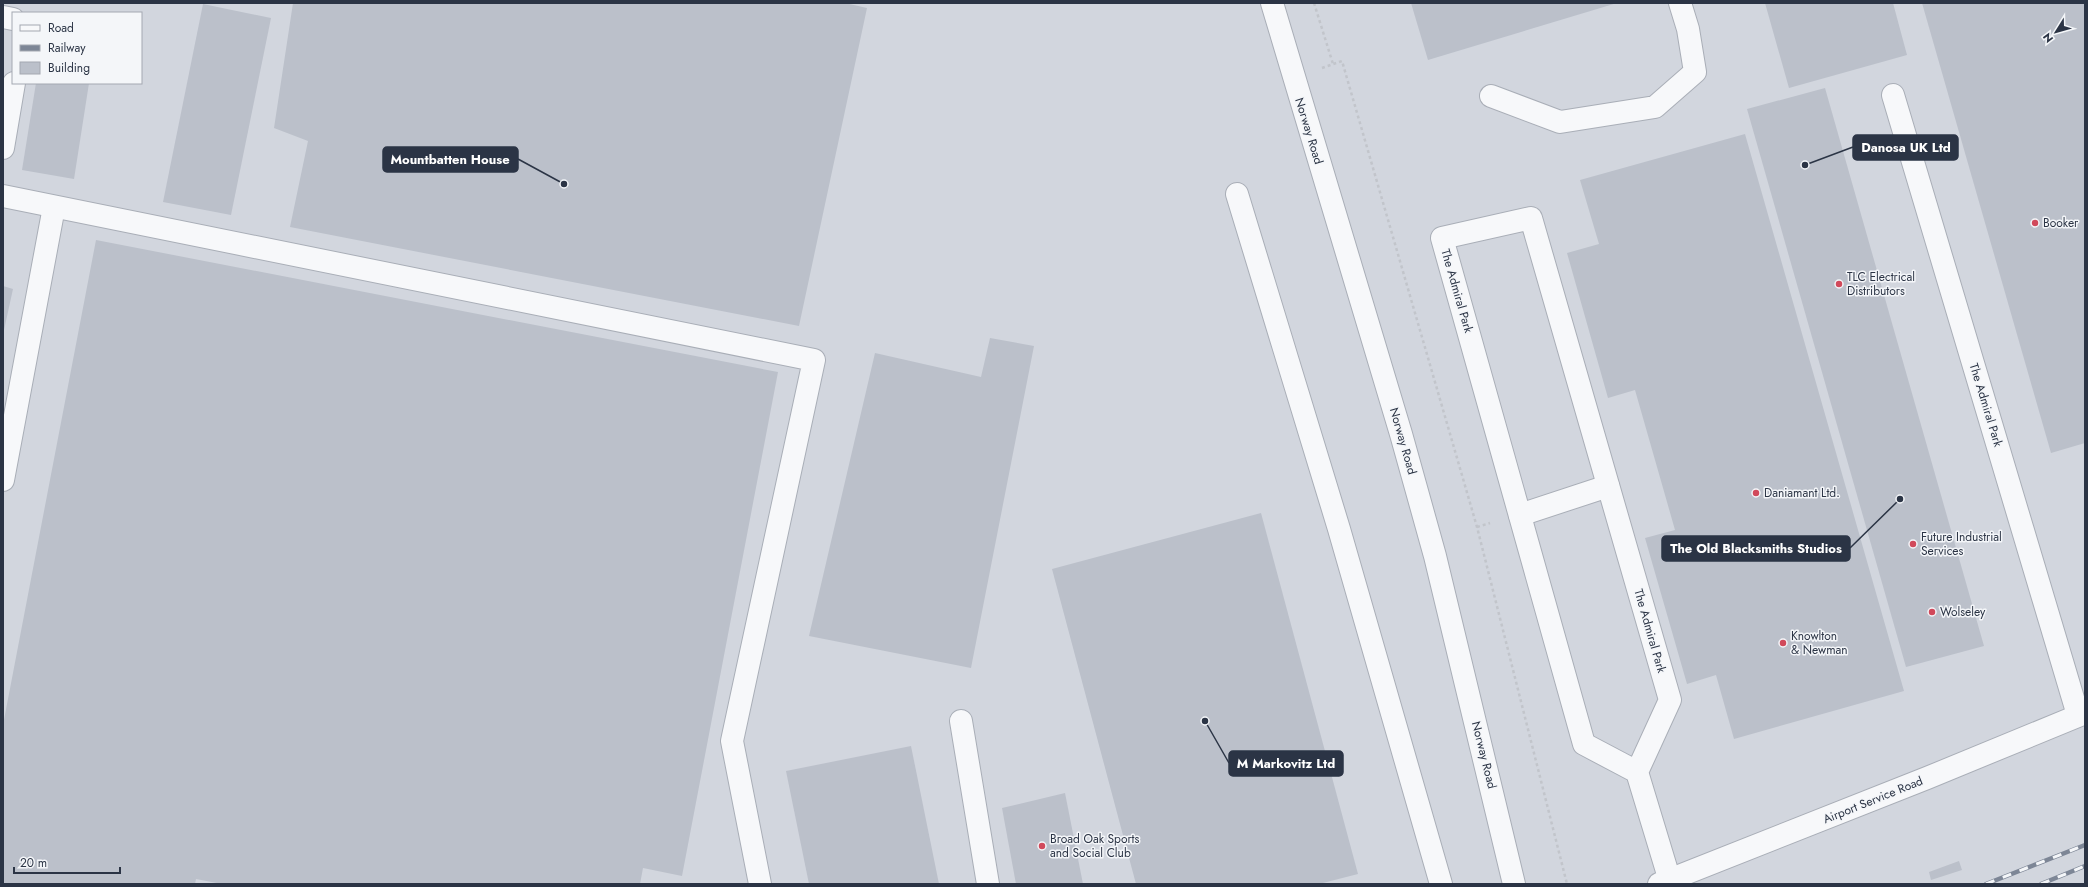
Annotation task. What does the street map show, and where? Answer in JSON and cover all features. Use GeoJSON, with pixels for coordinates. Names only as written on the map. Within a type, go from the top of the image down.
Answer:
{"type":"FeatureCollection","features":[{"type":"Feature","properties":{"kind":"street","name":"Norway Road"},"geometry":{"type":"LineString","coordinates":[[1272,3],[1401,434],[1435,556],[1514,884]]}},
{"type":"Feature","properties":{"kind":"street"},"geometry":{"type":"LineString","coordinates":[[1491,96],[1560,122],[1655,107],[1695,72],[1688,29],[1680,3]]}},
{"type":"Feature","properties":{"kind":"street"},"geometry":{"type":"LineString","coordinates":[[3,148],[14,84]]}},
{"type":"Feature","properties":{"kind":"street","name":"The Admiral Park"},"geometry":{"type":"LineString","coordinates":[[1893,95],[2082,714]]}},
{"type":"Feature","properties":{"kind":"street"},"geometry":{"type":"LineString","coordinates":[[1237,194],[1339,529],[1441,884]]}},
{"type":"Feature","properties":{"kind":"street"},"geometry":{"type":"LineString","coordinates":[[3,196],[814,360],[732,741],[760,884]]}},
{"type":"Feature","properties":{"kind":"street"},"geometry":{"type":"LineString","coordinates":[[3,480],[54,207]]}},
{"type":"Feature","properties":{"kind":"street","name":"The Admiral Park"},"geometry":{"type":"LineString","coordinates":[[1531,218],[1670,700],[1637,772],[1584,744],[1520,515],[1442,238],[1531,218]]}},
{"type":"Feature","properties":{"kind":"street"},"geometry":{"type":"LineString","coordinates":[[1520,515],[1608,486]]}},
{"type":"Feature","properties":{"kind":"street","name":"Airport Service Road"},"geometry":{"type":"LineString","coordinates":[[1665,882],[2082,714]]}},
{"type":"Feature","properties":{"kind":"street"},"geometry":{"type":"LineString","coordinates":[[961,721],[988,884]]}},
{"type":"Feature","properties":{"kind":"street"},"geometry":{"type":"LineString","coordinates":[[1637,772],[1665,882]]}},
{"type":"Feature","properties":{"kind":"path"},"geometry":{"type":"LineString","coordinates":[[1314,3],[1333,64]]}},
{"type":"Feature","properties":{"kind":"path"},"geometry":{"type":"LineString","coordinates":[[1293,77],[1342,61],[1473,512],[1567,884]]}},
{"type":"Feature","properties":{"kind":"shaded area"},"geometry":{"type":"Polygon","coordinates":[[[3,3],[2085,3],[2085,884],[3,884],[3,3]]]}},
{"type":"Feature","properties":{"kind":"building"},"geometry":{"type":"Polygon","coordinates":[[[293,3],[845,3],[867,8],[799,326],[290,227],[308,141],[274,128],[293,3]]]}},
{"type":"Feature","properties":{"kind":"building"},"geometry":{"type":"Polygon","coordinates":[[[1411,3],[1617,3],[1428,60],[1411,3]]]}},
{"type":"Feature","properties":{"kind":"building"},"geometry":{"type":"Polygon","coordinates":[[[1765,3],[1893,3],[1907,55],[1789,88],[1765,3]]]}},
{"type":"Feature","properties":{"kind":"building","name":"Booker"},"geometry":{"type":"Polygon","coordinates":[[[1922,3],[2085,3],[2085,443],[2051,453],[1922,3]]]}},
{"type":"Feature","properties":{"kind":"building"},"geometry":{"type":"Polygon","coordinates":[[[203,4],[271,18],[231,215],[163,202],[203,4]]]}},
{"type":"Feature","properties":{"kind":"building"},"geometry":{"type":"Polygon","coordinates":[[[36,84],[89,84],[74,179],[22,170],[36,84]]]}},
{"type":"Feature","properties":{"kind":"building"},"geometry":{"type":"Polygon","coordinates":[[[1825,88],[1984,646],[1906,667],[1747,109],[1825,88]]]}},
{"type":"Feature","properties":{"kind":"building"},"geometry":{"type":"Polygon","coordinates":[[[1745,134],[1904,691],[1734,739],[1716,675],[1687,684],[1645,538],[1675,530],[1635,390],[1608,398],[1567,253],[1599,244],[1580,180],[1745,134]]]}},
{"type":"Feature","properties":{"kind":"building"},"geometry":{"type":"Polygon","coordinates":[[[96,240],[778,372],[682,876],[643,868],[640,884],[222,884],[196,879],[195,884],[3,884],[3,725],[96,240]]]}},
{"type":"Feature","properties":{"kind":"building"},"geometry":{"type":"Polygon","coordinates":[[[3,286],[13,289],[4,330],[3,330],[3,286]]]}},
{"type":"Feature","properties":{"kind":"building"},"geometry":{"type":"Polygon","coordinates":[[[990,338],[1034,346],[971,668],[809,636],[875,353],[981,377],[990,338]]]}},
{"type":"Feature","properties":{"kind":"building"},"geometry":{"type":"Polygon","coordinates":[[[1261,513],[1358,874],[1319,884],[1136,884],[1052,569],[1261,513]]]}},
{"type":"Feature","properties":{"kind":"building"},"geometry":{"type":"Polygon","coordinates":[[[911,746],[939,884],[809,884],[786,771],[911,746]]]}},
{"type":"Feature","properties":{"kind":"building","name":"Broad Oak Sports and Social Club"},"geometry":{"type":"Polygon","coordinates":[[[1065,793],[1083,884],[1016,884],[1002,808],[1065,793]]]}},
{"type":"Feature","properties":{"kind":"building"},"geometry":{"type":"Polygon","coordinates":[[[1959,861],[1962,870],[1931,880],[1929,872],[1959,861]]]}},
{"type":"Feature","properties":{"kind":"railway"},"geometry":{"type":"LineString","coordinates":[[1986,884],[2085,845]]}},
{"type":"Feature","properties":{"kind":"railway"},"geometry":{"type":"LineString","coordinates":[[2041,884],[2085,866]]}},
{"type":"Feature","properties":{"kind":"place","name":"Danosa UK Ltd"},"geometry":{"type":"Point","coordinates":[1805,165]}},
{"type":"Feature","properties":{"kind":"place","name":"Mountbatten House"},"geometry":{"type":"Point","coordinates":[564,184]}},
{"type":"Feature","properties":{"kind":"place","name":"Booker"},"geometry":{"type":"Point","coordinates":[2035,223]}},
{"type":"Feature","properties":{"kind":"place","name":"TLC Electrical Distributors"},"geometry":{"type":"Point","coordinates":[1839,284]}},
{"type":"Feature","properties":{"kind":"place","name":"Daniamant Ltd."},"geometry":{"type":"Point","coordinates":[1756,493]}},
{"type":"Feature","properties":{"kind":"place","name":"The Old Blacksmiths Studios"},"geometry":{"type":"Point","coordinates":[1900,499]}},
{"type":"Feature","properties":{"kind":"place","name":"Future Industrial Services"},"geometry":{"type":"Point","coordinates":[1913,544]}},
{"type":"Feature","properties":{"kind":"place","name":"Wolseley"},"geometry":{"type":"Point","coordinates":[1932,612]}},
{"type":"Feature","properties":{"kind":"place","name":"Knowlton & Newman"},"geometry":{"type":"Point","coordinates":[1783,643]}},
{"type":"Feature","properties":{"kind":"place","name":"M Markovitz Ltd"},"geometry":{"type":"Point","coordinates":[1205,721]}},
{"type":"Feature","properties":{"kind":"place","name":"Broad Oak Sports and Social Club"},"geometry":{"type":"Point","coordinates":[1042,846]}}]}
